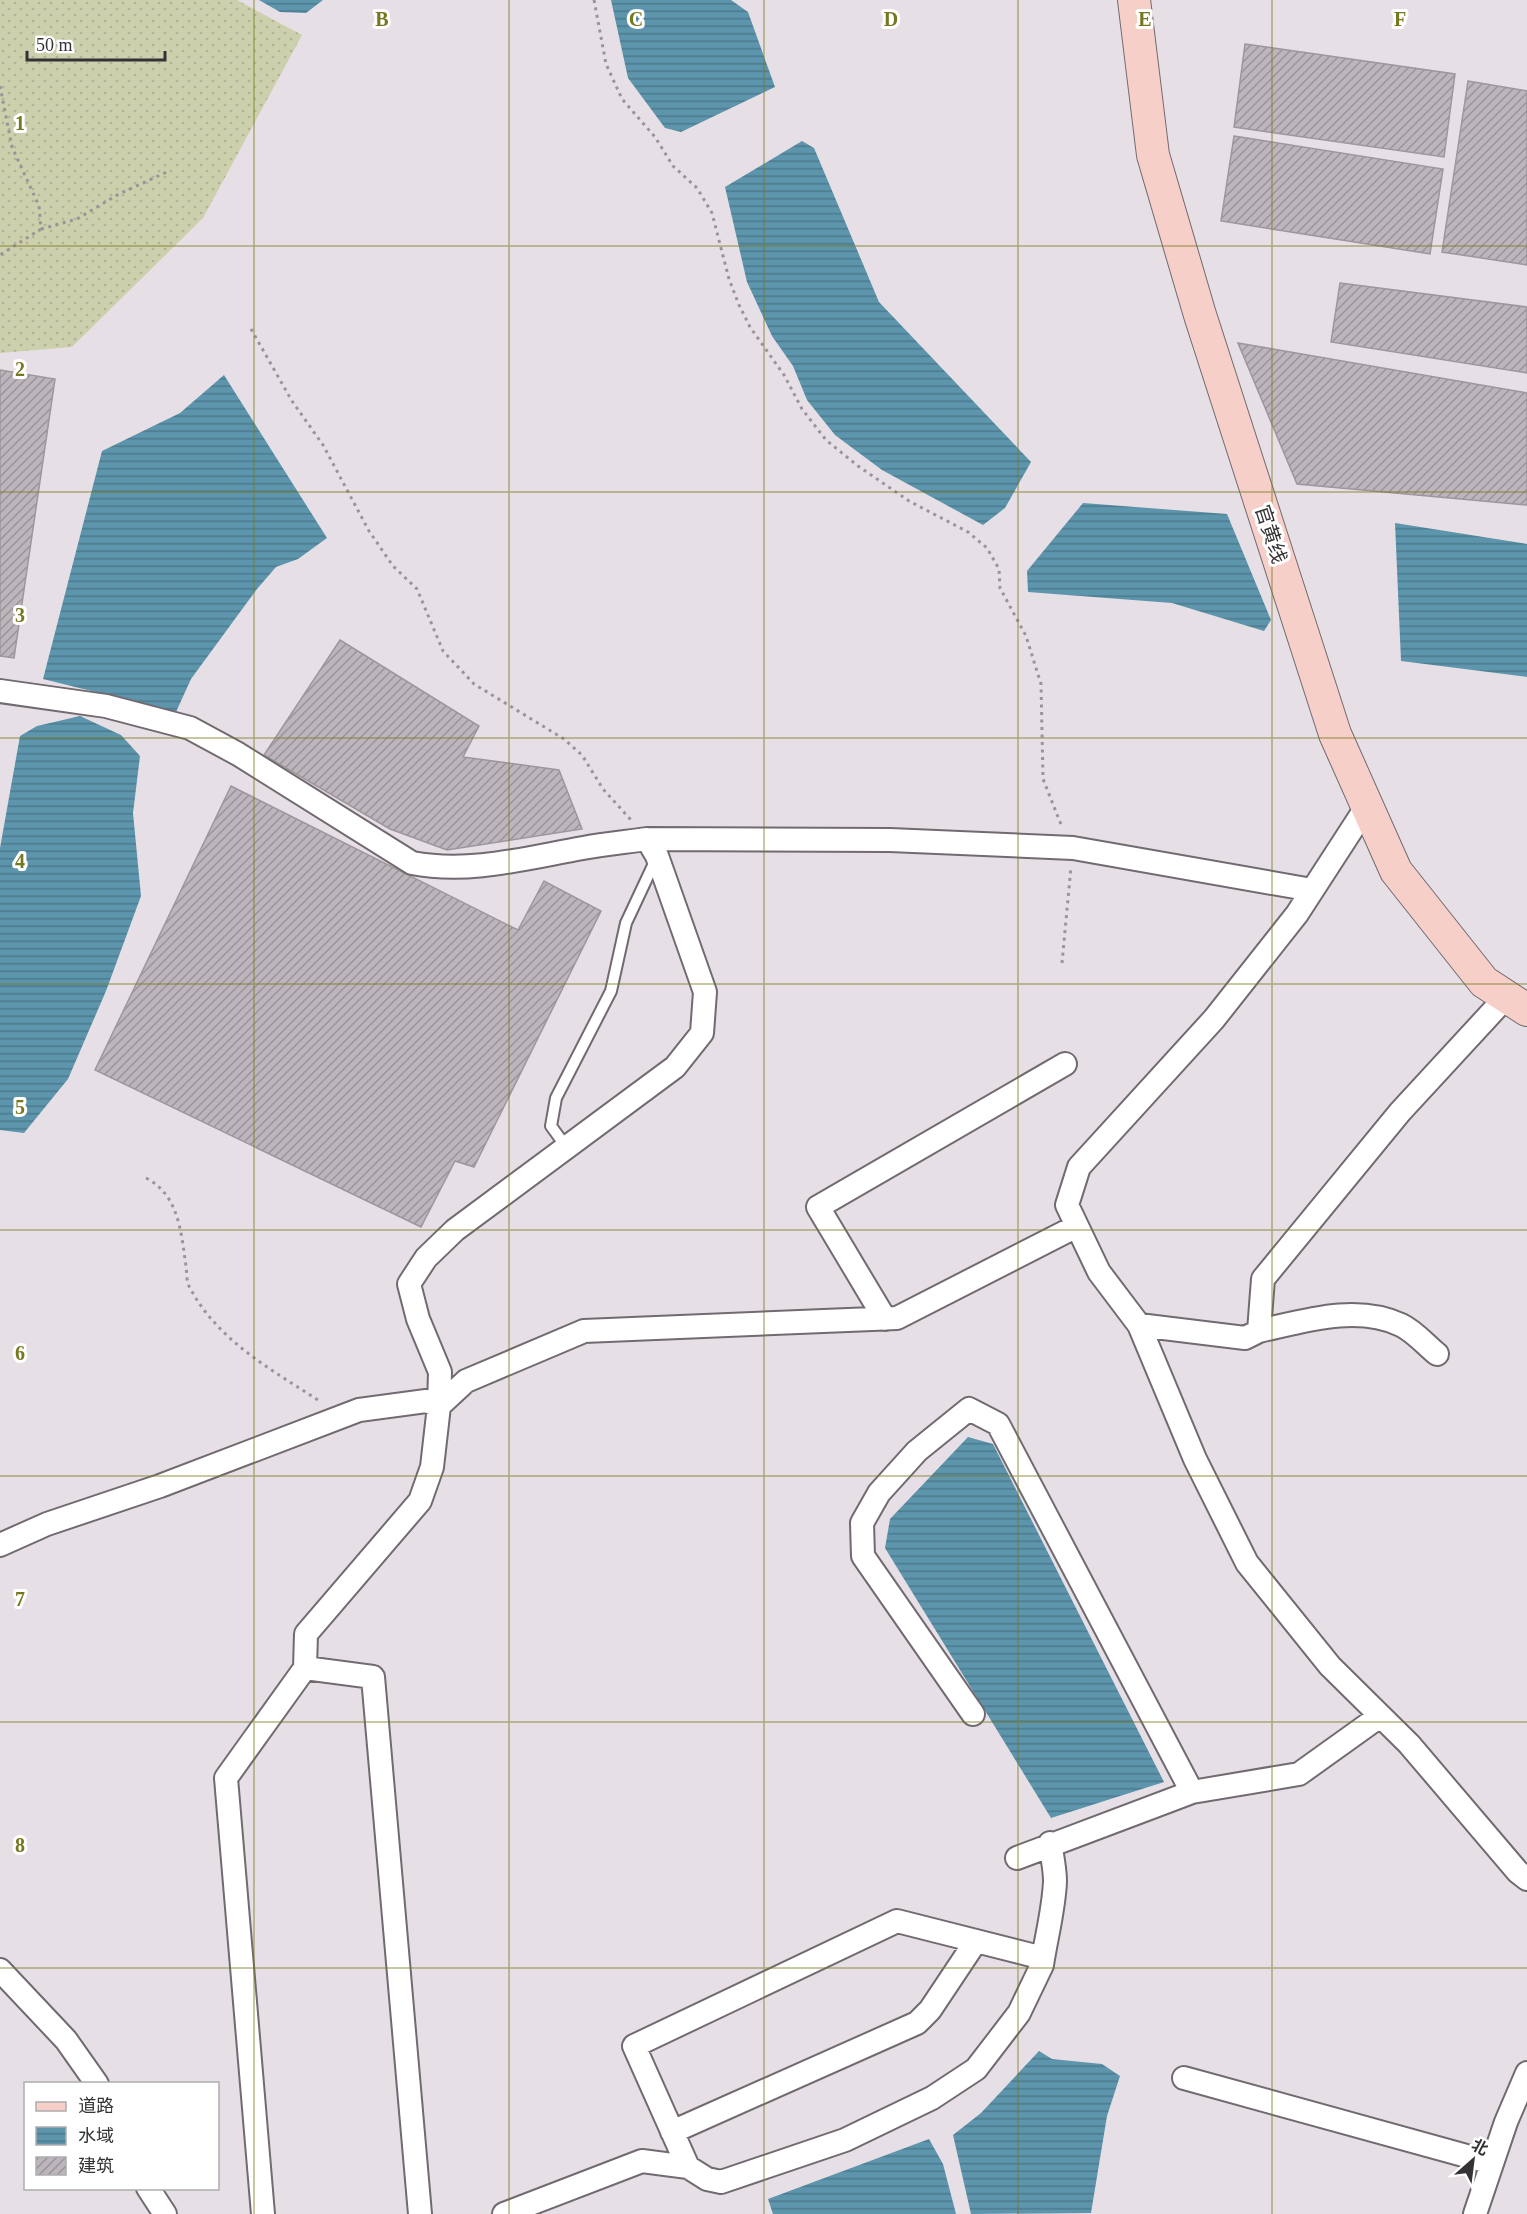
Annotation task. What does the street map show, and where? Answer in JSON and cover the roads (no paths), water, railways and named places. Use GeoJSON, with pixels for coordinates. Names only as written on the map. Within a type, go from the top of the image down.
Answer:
{"type":"FeatureCollection","features":[{"type":"Feature","properties":{"kind":"street","name":"官黄线"},"geometry":{"type":"LineString","coordinates":[[1134,0],[1156,166],[1200,315],[1335,734],[1396,871],[1484,982],[1517,1003]]}},
{"type":"Feature","properties":{"kind":"street"},"geometry":{"type":"LineString","coordinates":[[0,692],[106,706],[190,728],[238,754],[412,863],[439,868],[507,863],[585,848],[890,840],[1073,848],[1312,890]]}},
{"type":"Feature","properties":{"kind":"street"},"geometry":{"type":"LineString","coordinates":[[1367,806],[1297,915],[1215,1019],[1079,1167],[1068,1206],[1099,1272],[1139,1325],[1195,1459],[1247,1563],[1330,1666],[1409,1744],[1518,1872],[1527,1879]]}},
{"type":"Feature","properties":{"kind":"street"},"geometry":{"type":"LineString","coordinates":[[263,2214],[226,1778],[305,1668],[306,1634],[420,1501],[432,1467],[439,1406],[440,1372],[418,1319],[410,1284],[426,1258],[455,1230],[675,1067],[702,1033],[705,992],[652,847]]}},
{"type":"Feature","properties":{"kind":"street"},"geometry":{"type":"LineString","coordinates":[[1259,1331],[1263,1279],[1400,1112],[1517,1003]]}},
{"type":"Feature","properties":{"kind":"street"},"geometry":{"type":"LineString","coordinates":[[885,1319],[818,1207],[1065,1064]]}},
{"type":"Feature","properties":{"kind":"street"},"geometry":{"type":"LineString","coordinates":[[439,1406],[466,1381],[584,1331],[897,1318],[1077,1226]]}},
{"type":"Feature","properties":{"kind":"street"},"geometry":{"type":"LineString","coordinates":[[1139,1325],[1245,1338],[1259,1331],[1314,1319],[1368,1313],[1402,1325],[1437,1354]]}},
{"type":"Feature","properties":{"kind":"street"},"geometry":{"type":"LineString","coordinates":[[0,1545],[47,1524],[160,1486],[359,1410],[426,1401],[439,1406]]}},
{"type":"Feature","properties":{"kind":"street"},"geometry":{"type":"LineString","coordinates":[[973,1714],[863,1556],[862,1523],[879,1493],[917,1451],[969,1409],[998,1424],[1192,1792]]}},
{"type":"Feature","properties":{"kind":"street"},"geometry":{"type":"LineString","coordinates":[[305,1668],[373,1677],[420,2214]]}},
{"type":"Feature","properties":{"kind":"street"},"geometry":{"type":"LineString","coordinates":[[1017,1858],[1050,1843],[1192,1792],[1299,1774],[1380,1716]]}},
{"type":"Feature","properties":{"kind":"street"},"geometry":{"type":"LineString","coordinates":[[504,2214],[642,2161],[688,2167],[707,2179],[720,2182],[845,2139],[932,2098],[976,2069],[1019,2013],[1043,1958],[1055,1880],[1050,1843]]}},
{"type":"Feature","properties":{"kind":"street"},"geometry":{"type":"LineString","coordinates":[[688,2167],[634,2046],[897,1921],[1043,1958]]}},
{"type":"Feature","properties":{"kind":"street"},"geometry":{"type":"LineString","coordinates":[[672,2132],[917,2023],[930,2010],[976,1941]]}},
{"type":"Feature","properties":{"kind":"street"},"geometry":{"type":"LineString","coordinates":[[0,1970],[66,2040],[96,2082]]}},
{"type":"Feature","properties":{"kind":"street"},"geometry":{"type":"LineString","coordinates":[[1475,2214],[1527,2073]]}},
{"type":"Feature","properties":{"kind":"street"},"geometry":{"type":"LineString","coordinates":[[1184,2078],[1492,2163]]}},
{"type":"Feature","properties":{"kind":"street"},"geometry":{"type":"LineString","coordinates":[[149,2190],[165,2214]]}},
{"type":"Feature","properties":{"kind":"lane"},"geometry":{"type":"LineString","coordinates":[[567,1148],[551,1126],[556,1098],[611,991],[626,924],[652,847]]}},
{"type":"Feature","properties":{"kind":"water"},"geometry":{"type":"Polygon","coordinates":[[[259,0],[323,0],[306,13],[280,12],[259,0]]]}},
{"type":"Feature","properties":{"kind":"water"},"geometry":{"type":"Polygon","coordinates":[[[611,0],[731,0],[748,12],[775,87],[681,132],[665,128],[628,78],[611,0]]]}},
{"type":"Feature","properties":{"kind":"water"},"geometry":{"type":"Polygon","coordinates":[[[802,141],[814,148],[879,302],[1031,462],[1005,508],[983,525],[882,470],[835,435],[807,400],[793,366],[772,336],[747,282],[725,187],[802,141]]]}},
{"type":"Feature","properties":{"kind":"water"},"geometry":{"type":"Polygon","coordinates":[[[224,375],[327,538],[298,559],[276,567],[257,589],[191,679],[176,712],[43,679],[102,451],[180,413],[224,375]]]}},
{"type":"Feature","properties":{"kind":"water"},"geometry":{"type":"Polygon","coordinates":[[[1083,503],[1227,514],[1271,620],[1264,631],[1172,603],[1028,592],[1027,571],[1083,503]]]}},
{"type":"Feature","properties":{"kind":"water"},"geometry":{"type":"Polygon","coordinates":[[[1395,523],[1527,544],[1527,677],[1401,661],[1395,523]]]}},
{"type":"Feature","properties":{"kind":"water"},"geometry":{"type":"Polygon","coordinates":[[[80,716],[121,735],[140,756],[133,813],[141,896],[106,991],[68,1079],[24,1133],[0,1130],[0,848],[20,736],[37,726],[80,716]]]}},
{"type":"Feature","properties":{"kind":"water"},"geometry":{"type":"Polygon","coordinates":[[[968,1437],[993,1444],[1164,1782],[1051,1818],[885,1548],[890,1519],[968,1437]]]}},
{"type":"Feature","properties":{"kind":"water"},"geometry":{"type":"Polygon","coordinates":[[[1039,2051],[1052,2059],[1102,2064],[1120,2076],[1107,2116],[1091,2213],[971,2214],[953,2135],[981,2113],[1039,2051]]]}},
{"type":"Feature","properties":{"kind":"water"},"geometry":{"type":"Polygon","coordinates":[[[929,2139],[943,2164],[956,2214],[773,2214],[768,2199],[929,2139]]]}}]}
